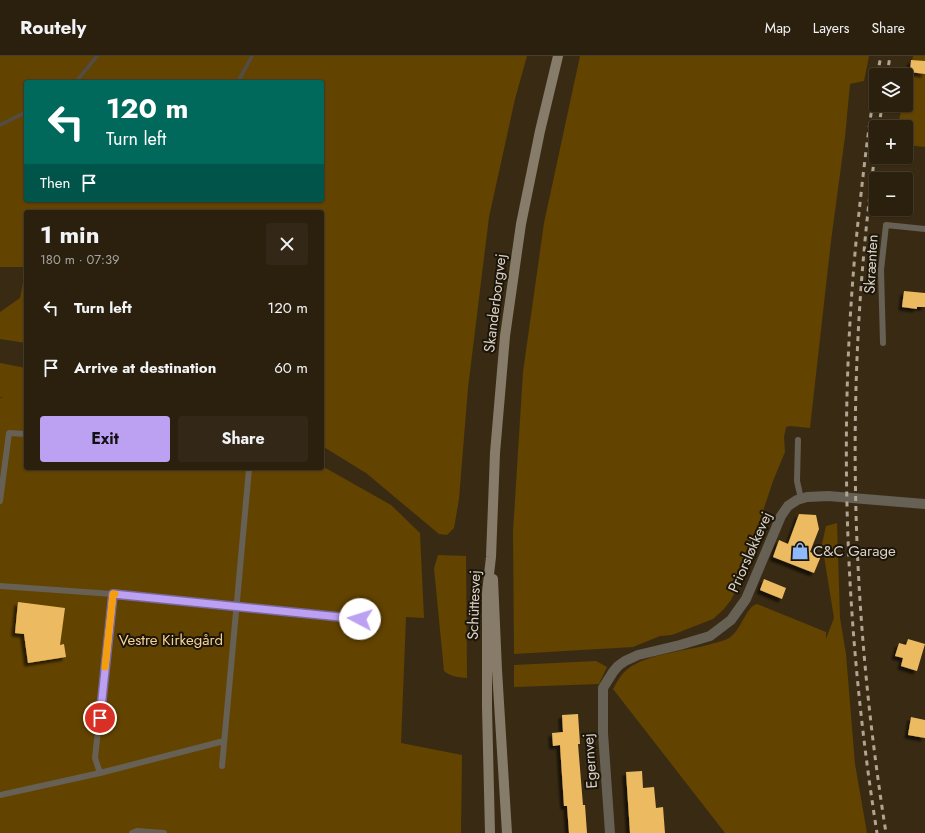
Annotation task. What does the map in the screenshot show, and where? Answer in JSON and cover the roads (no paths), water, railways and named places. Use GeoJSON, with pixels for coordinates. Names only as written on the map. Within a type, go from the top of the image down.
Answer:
{"type":"FeatureCollection","features":[{"type":"Feature","properties":{"kind":"main road","name":"Skanderborgvej"},"geometry":{"type":"LineString","coordinates":[[491,557],[495,453],[505,336],[521,224],[540,131],[558,56]]}},
{"type":"Feature","properties":{"kind":"main road","name":"Schüttesvej"},"geometry":{"type":"LineString","coordinates":[[490,833],[487,707],[487,615],[491,557]]}},
{"type":"Feature","properties":{"kind":"main road","name":"Schüttesvej"},"geometry":{"type":"LineString","coordinates":[[491,557],[507,833]]}},
{"type":"Feature","properties":{"kind":"street","name":"Priorsløkkevej"},"geometry":{"type":"LineString","coordinates":[[603,688],[613,672],[625,661],[638,655],[710,636],[731,620],[746,599],[781,516],[788,506],[807,497],[828,496],[925,504]]}},
{"type":"Feature","properties":{"kind":"street","name":"Egernvej"},"geometry":{"type":"LineString","coordinates":[[603,688],[603,733],[610,833]]}},
{"type":"Feature","properties":{"kind":"lane","name":"Skrænten"},"geometry":{"type":"LineString","coordinates":[[883,343],[881,270],[886,225],[925,230]]}},
{"type":"Feature","properties":{"kind":"lane"},"geometry":{"type":"LineString","coordinates":[[0,501],[9,432],[24,434]]}},
{"type":"Feature","properties":{"kind":"lane"},"geometry":{"type":"LineString","coordinates":[[798,440],[797,477],[801,499]]}},
{"type":"Feature","properties":{"kind":"lane"},"geometry":{"type":"LineString","coordinates":[[222,766],[249,470]]}},
{"type":"Feature","properties":{"kind":"lane"},"geometry":{"type":"LineString","coordinates":[[0,586],[113,594],[360,619]]}},
{"type":"Feature","properties":{"kind":"lane"},"geometry":{"type":"LineString","coordinates":[[100,772],[96,758],[113,594]]}},
{"type":"Feature","properties":{"kind":"lane"},"geometry":{"type":"LineString","coordinates":[[0,795],[224,741]]}},
{"type":"Feature","properties":{"kind":"lane"},"geometry":{"type":"LineString","coordinates":[[132,833],[137,831],[164,833]]}},
{"type":"Feature","properties":{"kind":"waterway"},"geometry":{"type":"LineString","coordinates":[[78,80],[97,56]]}},
{"type":"Feature","properties":{"kind":"waterway"},"geometry":{"type":"LineString","coordinates":[[239,80],[252,56]]}},
{"type":"Feature","properties":{"kind":"waterway"},"geometry":{"type":"LineString","coordinates":[[0,125],[24,113]]}},
{"type":"Feature","properties":{"kind":"railway"},"geometry":{"type":"LineString","coordinates":[[878,68],[881,56]]}},
{"type":"Feature","properties":{"kind":"railway"},"geometry":{"type":"LineString","coordinates":[[888,68],[890,56]]}},
{"type":"Feature","properties":{"kind":"railway"},"geometry":{"type":"LineString","coordinates":[[872,112],[858,222],[851,298],[846,451],[851,604],[866,757],[877,833]]}},
{"type":"Feature","properties":{"kind":"railway"},"geometry":{"type":"LineString","coordinates":[[880,120],[881,112]]}},
{"type":"Feature","properties":{"kind":"railway"},"geometry":{"type":"LineString","coordinates":[[874,164],[866,233],[859,318],[856,404],[856,490],[859,576],[865,662],[874,748],[886,833]]}},
{"type":"Feature","properties":{"kind":"place","name":"C&C Garage"},"geometry":{"type":"Point","coordinates":[800,551]}},
{"type":"Feature","properties":{"kind":"park label","name":"Vestre Kirkegård"},"geometry":{"type":"Point","coordinates":[171,640]}}]}
